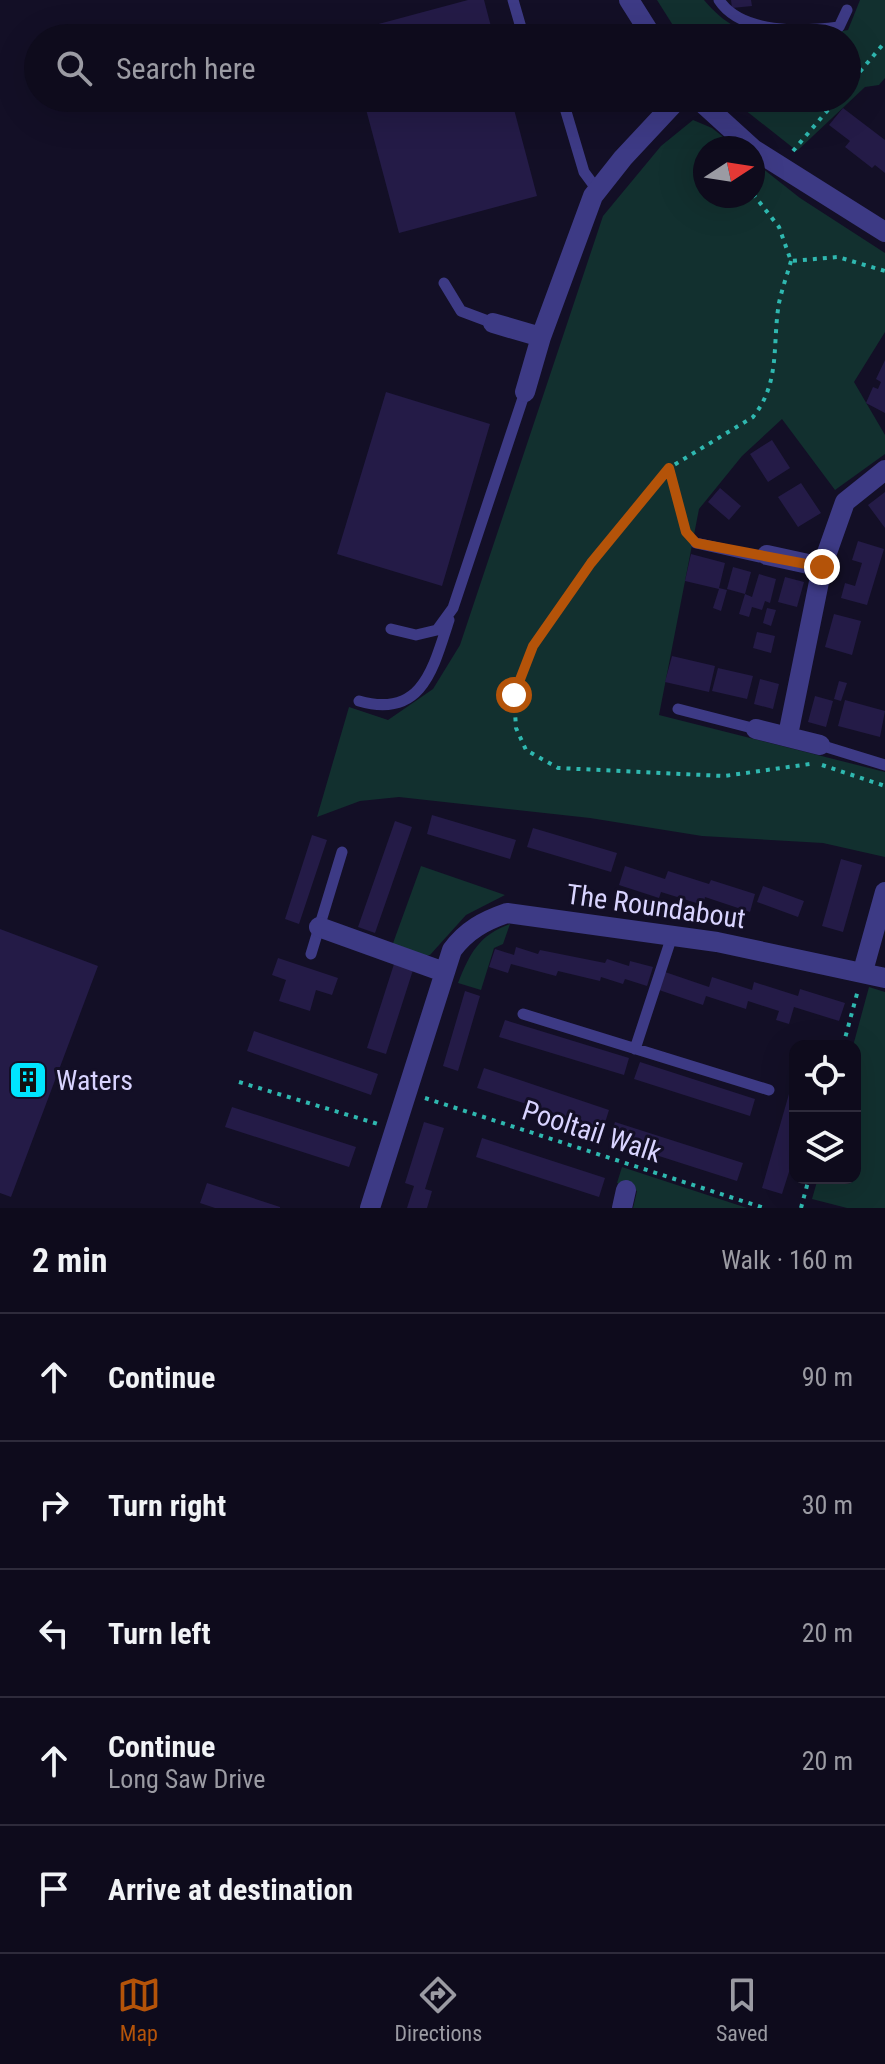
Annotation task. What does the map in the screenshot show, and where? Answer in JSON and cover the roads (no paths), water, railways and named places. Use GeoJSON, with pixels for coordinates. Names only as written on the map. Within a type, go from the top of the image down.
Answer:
{"type":"FeatureCollection","features":[{"type":"Feature","properties":{"kind":"street"},"geometry":{"type":"LineString","coordinates":[[629,0],[644,24]]}},
{"type":"Feature","properties":{"kind":"street"},"geometry":{"type":"LineString","coordinates":[[525,392],[541,337],[598,191],[667,112]]}},
{"type":"Feature","properties":{"kind":"street"},"geometry":{"type":"LineString","coordinates":[[712,112],[738,136]]}},
{"type":"Feature","properties":{"kind":"street"},"geometry":{"type":"LineString","coordinates":[[765,158],[885,232]]}},
{"type":"Feature","properties":{"kind":"street"},"geometry":{"type":"LineString","coordinates":[[493,323],[541,337]]}},
{"type":"Feature","properties":{"kind":"street"},"geometry":{"type":"LineString","coordinates":[[788,735],[822,567],[845,502],[885,470]]}},
{"type":"Feature","properties":{"kind":"street"},"geometry":{"type":"LineString","coordinates":[[767,555],[822,567]]}},
{"type":"Feature","properties":{"kind":"street"},"geometry":{"type":"LineString","coordinates":[[756,729],[820,745]]}},
{"type":"Feature","properties":{"kind":"street"},"geometry":{"type":"LineString","coordinates":[[863,971],[885,892]]}},
{"type":"Feature","properties":{"kind":"street","name":"The Roundabout"},"geometry":{"type":"LineString","coordinates":[[370,1208],[444,972],[461,938],[473,927],[507,913],[672,936],[863,971],[885,978]]}},
{"type":"Feature","properties":{"kind":"street"},"geometry":{"type":"LineString","coordinates":[[319,927],[444,972]]}},
{"type":"Feature","properties":{"kind":"lane"},"geometry":{"type":"LineString","coordinates":[[513,0],[520,24]]}},
{"type":"Feature","properties":{"kind":"lane"},"geometry":{"type":"LineString","coordinates":[[719,0],[729,15],[756,24]]}},
{"type":"Feature","properties":{"kind":"lane"},"geometry":{"type":"LineString","coordinates":[[840,24],[847,10]]}},
{"type":"Feature","properties":{"kind":"lane"},"geometry":{"type":"LineString","coordinates":[[566,112],[584,172],[598,191]]}},
{"type":"Feature","properties":{"kind":"lane"},"geometry":{"type":"LineString","coordinates":[[444,283],[461,311],[493,323]]}},
{"type":"Feature","properties":{"kind":"lane"},"geometry":{"type":"LineString","coordinates":[[359,701],[379,707],[395,706],[414,694],[432,671],[525,392]]}},
{"type":"Feature","properties":{"kind":"lane"},"geometry":{"type":"LineString","coordinates":[[696,543],[759,557],[767,555]]}},
{"type":"Feature","properties":{"kind":"lane"},"geometry":{"type":"LineString","coordinates":[[391,629],[416,635],[437,630],[453,608]]}},
{"type":"Feature","properties":{"kind":"lane"},"geometry":{"type":"LineString","coordinates":[[678,709],[756,729]]}},
{"type":"Feature","properties":{"kind":"lane"},"geometry":{"type":"LineString","coordinates":[[820,745],[885,765]]}},
{"type":"Feature","properties":{"kind":"lane"},"geometry":{"type":"LineString","coordinates":[[311,954],[342,852]]}},
{"type":"Feature","properties":{"kind":"lane"},"geometry":{"type":"LineString","coordinates":[[635,1049],[672,936]]}},
{"type":"Feature","properties":{"kind":"lane"},"geometry":{"type":"LineString","coordinates":[[523,1014],[769,1090]]}},
{"type":"Feature","properties":{"kind":"place","name":"Waters"},"geometry":{"type":"Point","coordinates":[28,1080]}}]}
